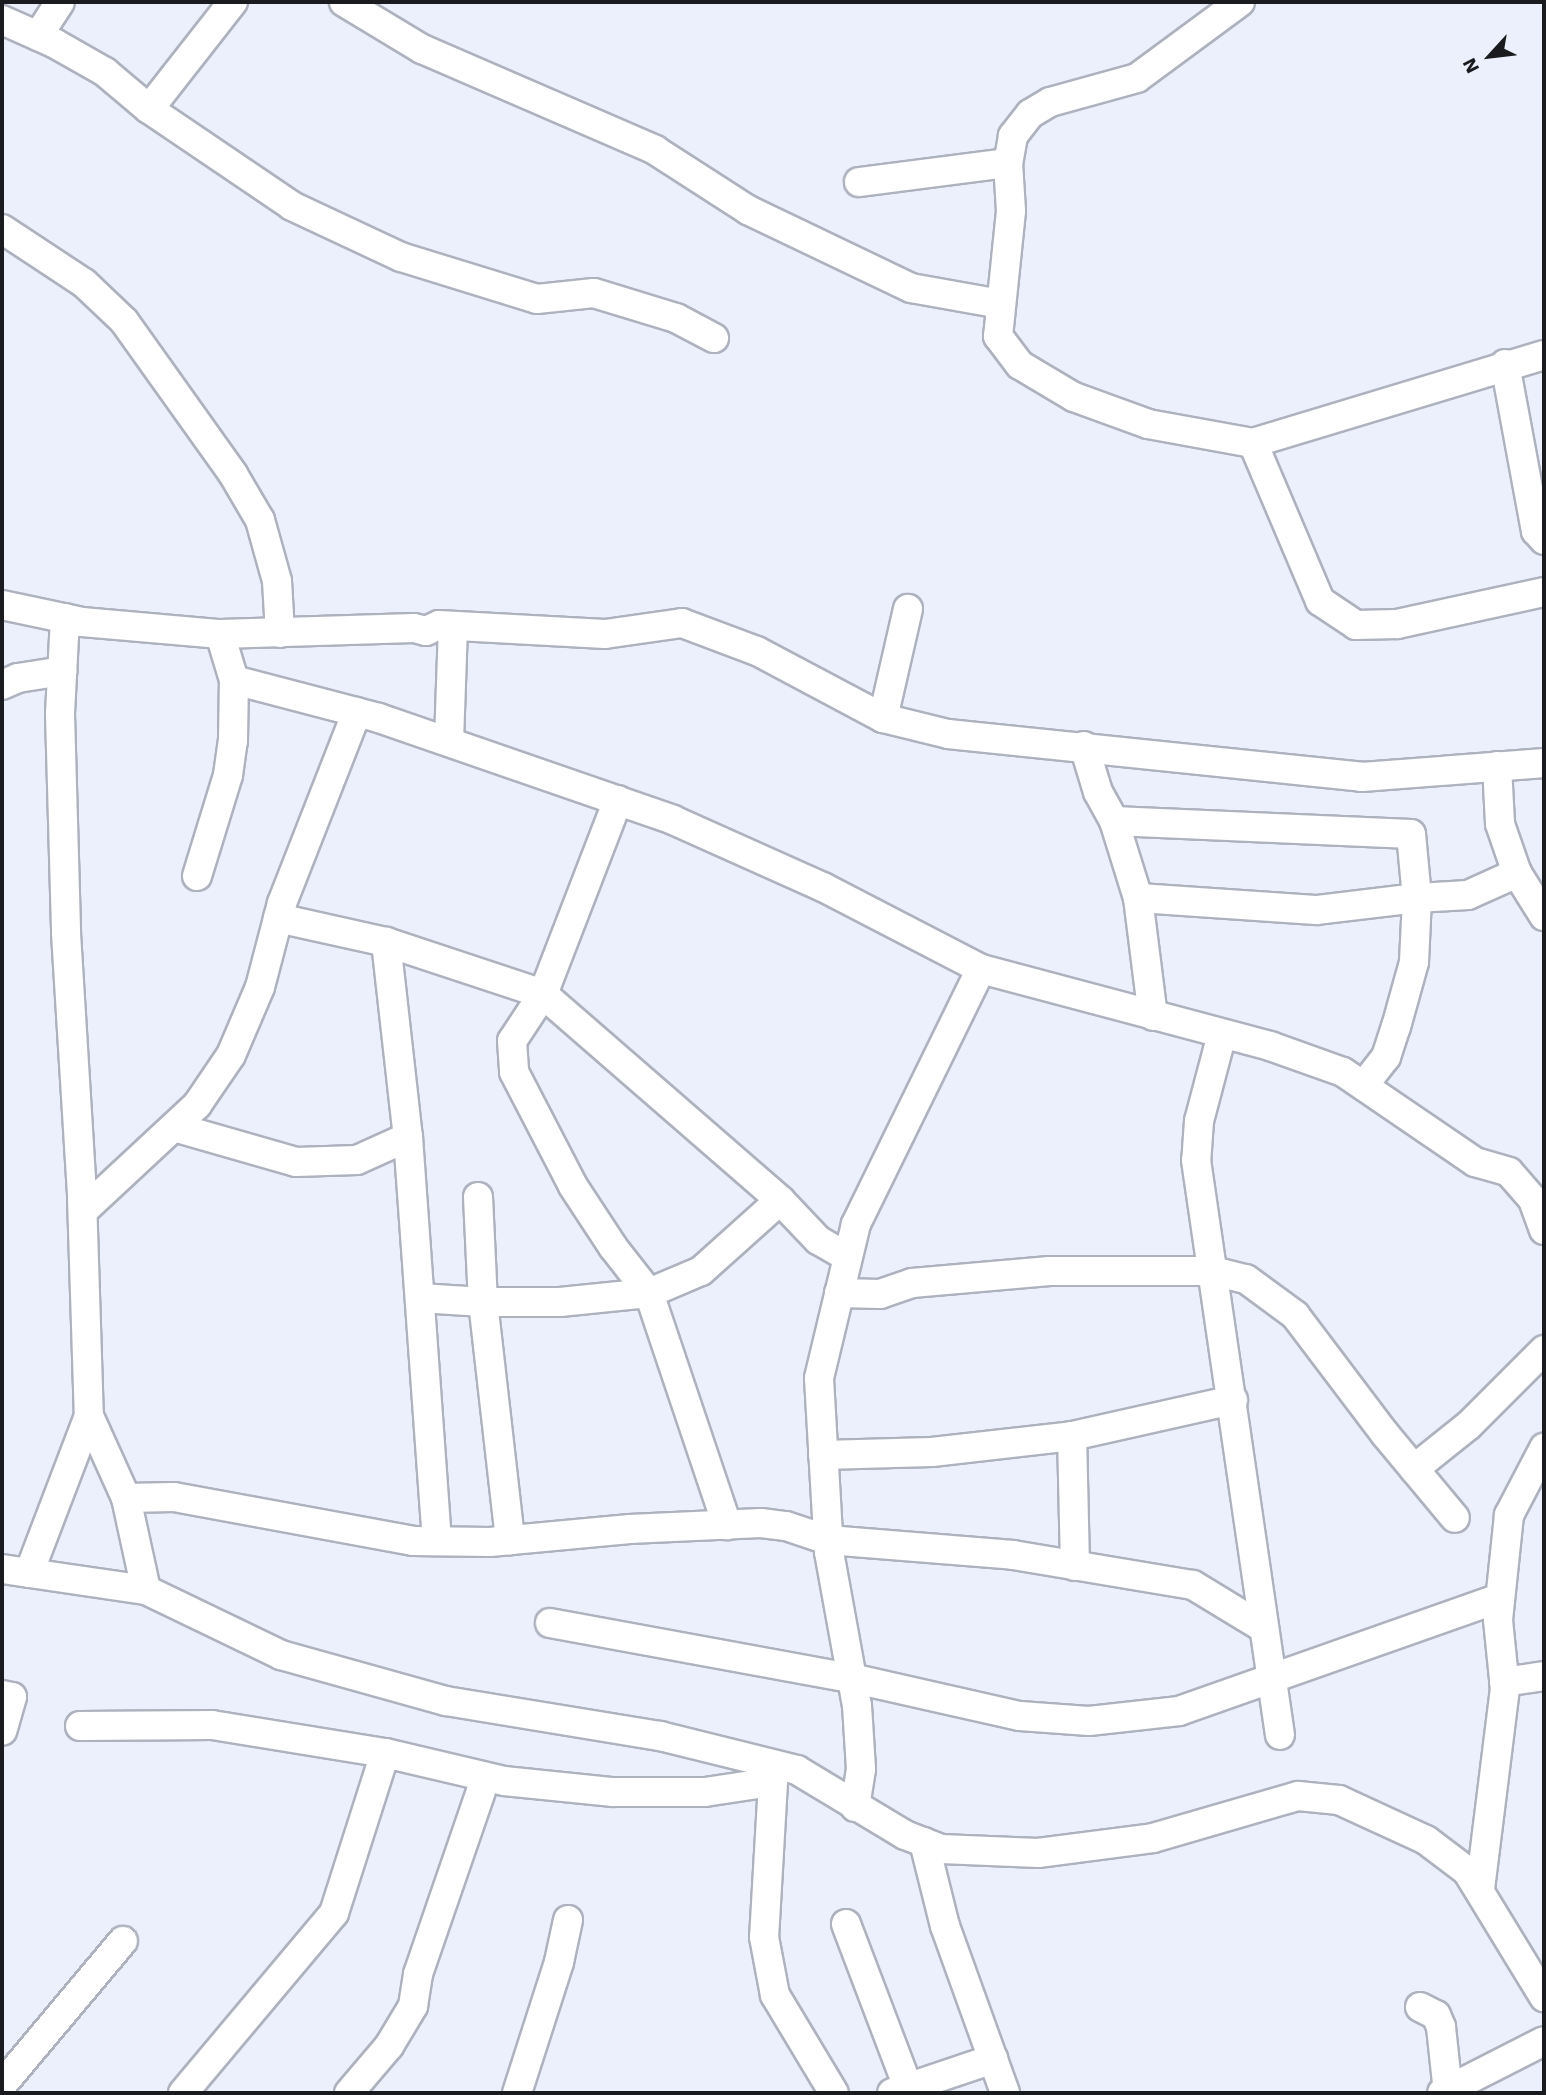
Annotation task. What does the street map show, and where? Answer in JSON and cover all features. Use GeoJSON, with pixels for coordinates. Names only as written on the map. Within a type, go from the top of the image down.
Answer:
{"type":"FeatureCollection","features":[{"type":"Feature","properties":{"kind":"street"},"geometry":{"type":"LineString","coordinates":[[38,36],[60,2]]}},
{"type":"Feature","properties":{"kind":"street"},"geometry":{"type":"LineString","coordinates":[[149,109],[233,2]]}},
{"type":"Feature","properties":{"kind":"street"},"geometry":{"type":"LineString","coordinates":[[344,2],[422,49],[655,150],[748,210],[911,288],[1001,304]]}},
{"type":"Feature","properties":{"kind":"street"},"geometry":{"type":"LineString","coordinates":[[1240,2],[1137,78],[1050,102],[1030,114],[1013,136],[1008,163],[1012,211],[998,336],[1020,365],[1074,397],[1148,424],[1253,443],[1409,397],[1505,364],[1544,355]]}},
{"type":"Feature","properties":{"kind":"street"},"geometry":{"type":"LineString","coordinates":[[2,20],[105,72],[149,109],[292,206],[401,257],[537,299],[594,293],[676,318],[714,338]]}},
{"type":"Feature","properties":{"kind":"street"},"geometry":{"type":"LineString","coordinates":[[859,182],[1008,163]]}},
{"type":"Feature","properties":{"kind":"street"},"geometry":{"type":"LineString","coordinates":[[2,229],[84,284],[124,321],[233,474],[260,520],[277,581],[279,633]]}},
{"type":"Feature","properties":{"kind":"street"},"geometry":{"type":"LineString","coordinates":[[1505,364],[1533,454],[1536,531],[1544,540]]}},
{"type":"Feature","properties":{"kind":"street"},"geometry":{"type":"LineString","coordinates":[[1253,443],[1321,601],[1356,625],[1396,624],[1544,592]]}},
{"type":"Feature","properties":{"kind":"street"},"geometry":{"type":"LineString","coordinates":[[2,605],[65,618],[220,634],[414,628],[426,631],[439,625],[480,625],[543,632],[605,634],[682,624],[757,651],[883,718],[948,734],[1362,777],[1544,763]]}},
{"type":"Feature","properties":{"kind":"street"},"geometry":{"type":"LineString","coordinates":[[883,718],[908,609]]}},
{"type":"Feature","properties":{"kind":"street"},"geometry":{"type":"LineString","coordinates":[[65,618],[60,715],[66,933],[83,1211],[89,1416],[126,1498],[145,1590]]}},
{"type":"Feature","properties":{"kind":"street"},"geometry":{"type":"LineString","coordinates":[[449,741],[453,627]]}},
{"type":"Feature","properties":{"kind":"street"},"geometry":{"type":"LineString","coordinates":[[197,876],[228,775],[233,741],[234,680],[220,634]]}},
{"type":"Feature","properties":{"kind":"street"},"geometry":{"type":"LineString","coordinates":[[2,685],[18,678],[62,671]]}},
{"type":"Feature","properties":{"kind":"street"},"geometry":{"type":"LineString","coordinates":[[234,680],[358,712],[449,741],[673,820],[822,887],[981,970],[1270,1046],[1343,1072],[1475,1162],[1509,1172],[1533,1200],[1543,1220]]}},
{"type":"Feature","properties":{"kind":"street"},"geometry":{"type":"LineString","coordinates":[[83,1211],[197,1105],[230,1055],[260,988],[278,918],[358,712]]}},
{"type":"Feature","properties":{"kind":"street"},"geometry":{"type":"LineString","coordinates":[[1084,747],[1098,792],[1114,821],[1138,898],[1153,1016]]}},
{"type":"Feature","properties":{"kind":"street"},"geometry":{"type":"LineString","coordinates":[[1497,766],[1500,824],[1517,873],[1544,916]]}},
{"type":"Feature","properties":{"kind":"street"},"geometry":{"type":"LineString","coordinates":[[618,800],[543,994],[512,1041],[514,1072],[573,1186],[613,1247],[649,1293],[727,1525]]}},
{"type":"Feature","properties":{"kind":"street"},"geometry":{"type":"LineString","coordinates":[[1114,821],[1411,834],[1417,898],[1414,962],[1386,1057],[1364,1085]]}},
{"type":"Feature","properties":{"kind":"street"},"geometry":{"type":"LineString","coordinates":[[1138,898],[1316,910],[1468,895],[1517,873]]}},
{"type":"Feature","properties":{"kind":"street"},"geometry":{"type":"LineString","coordinates":[[278,918],[386,942],[543,994],[780,1200],[818,1240],[848,1257]]}},
{"type":"Feature","properties":{"kind":"street"},"geometry":{"type":"LineString","coordinates":[[386,942],[408,1138],[437,1541]]}},
{"type":"Feature","properties":{"kind":"street"},"geometry":{"type":"LineString","coordinates":[[855,1807],[861,1769],[857,1706],[828,1540],[819,1378],[856,1224],[981,970]]}},
{"type":"Feature","properties":{"kind":"street"},"geometry":{"type":"LineString","coordinates":[[1222,1034],[1199,1121],[1196,1160],[1259,1578],[1262,1627],[1273,1678],[1280,1735]]}},
{"type":"Feature","properties":{"kind":"street"},"geometry":{"type":"LineString","coordinates":[[174,1127],[296,1162],[357,1160],[408,1138]]}},
{"type":"Feature","properties":{"kind":"street"},"geometry":{"type":"LineString","coordinates":[[478,1197],[483,1303],[510,1540]]}},
{"type":"Feature","properties":{"kind":"street"},"geometry":{"type":"LineString","coordinates":[[420,1298],[483,1303],[560,1302],[649,1293],[701,1271],[780,1200]]}},
{"type":"Feature","properties":{"kind":"street"},"geometry":{"type":"LineString","coordinates":[[839,1293],[880,1294],[912,1283],[1049,1271],[1213,1272],[1246,1279],[1295,1315],[1455,1518]]}},
{"type":"Feature","properties":{"kind":"street"},"geometry":{"type":"LineString","coordinates":[[1414,1469],[1469,1426],[1544,1350]]}},
{"type":"Feature","properties":{"kind":"street"},"geometry":{"type":"LineString","coordinates":[[823,1455],[932,1452],[1072,1436],[1233,1400]]}},
{"type":"Feature","properties":{"kind":"street"},"geometry":{"type":"LineString","coordinates":[[89,1416],[15,1571],[145,1590],[281,1655],[446,1701],[660,1736],[773,1774]]}},
{"type":"Feature","properties":{"kind":"street"},"geometry":{"type":"LineString","coordinates":[[1072,1436],[1076,1566]]}},
{"type":"Feature","properties":{"kind":"street"},"geometry":{"type":"LineString","coordinates":[[1480,1889],[1504,1678],[1499,1609],[1508,1515],[1544,1448]]}},
{"type":"Feature","properties":{"kind":"street"},"geometry":{"type":"LineString","coordinates":[[126,1498],[174,1497],[400,1539],[437,1541],[510,1540],[629,1529],[727,1525],[786,1526],[828,1540],[1013,1555],[1193,1585],[1262,1627]]}},
{"type":"Feature","properties":{"kind":"street"},"geometry":{"type":"LineString","coordinates":[[550,1623],[851,1678],[1020,1716],[1089,1721],[1179,1711],[1273,1678],[1499,1609]]}},
{"type":"Feature","properties":{"kind":"street"},"geometry":{"type":"LineString","coordinates":[[1504,1678],[1544,1676]]}},
{"type":"Feature","properties":{"kind":"street"},"geometry":{"type":"LineString","coordinates":[[2,1695],[12,1697],[2,1731]]}},
{"type":"Feature","properties":{"kind":"street"},"geometry":{"type":"LineString","coordinates":[[80,1726],[212,1725],[385,1753],[486,1777],[613,1792],[705,1792],[797,1770],[855,1807],[940,1849],[1038,1853],[1153,1838],[1298,1796],[1339,1800],[1426,1840],[1467,1871],[1544,1997]]}},
{"type":"Feature","properties":{"kind":"street"},"geometry":{"type":"LineString","coordinates":[[183,2093],[334,1913],[385,1753]]}},
{"type":"Feature","properties":{"kind":"street"},"geometry":{"type":"LineString","coordinates":[[773,1774],[764,1937],[775,1995],[834,2093]]}},
{"type":"Feature","properties":{"kind":"street"},"geometry":{"type":"LineString","coordinates":[[349,2093],[389,2046],[413,2006],[418,1974],[486,1777]]}},
{"type":"Feature","properties":{"kind":"street"},"geometry":{"type":"LineString","coordinates":[[923,1842],[945,1926],[1005,2093]]}},
{"type":"Feature","properties":{"kind":"street"},"geometry":{"type":"LineString","coordinates":[[517,2093],[559,1962],[568,1920]]}},
{"type":"Feature","properties":{"kind":"street"},"geometry":{"type":"LineString","coordinates":[[846,1924],[899,2090],[993,2059]]}},
{"type":"Feature","properties":{"kind":"street"},"geometry":{"type":"LineString","coordinates":[[2,2085],[123,1941]]}},
{"type":"Feature","properties":{"kind":"street"},"geometry":{"type":"LineString","coordinates":[[1420,2007],[1436,2015],[1441,2027],[1446,2092],[1544,2041]]}}]}
